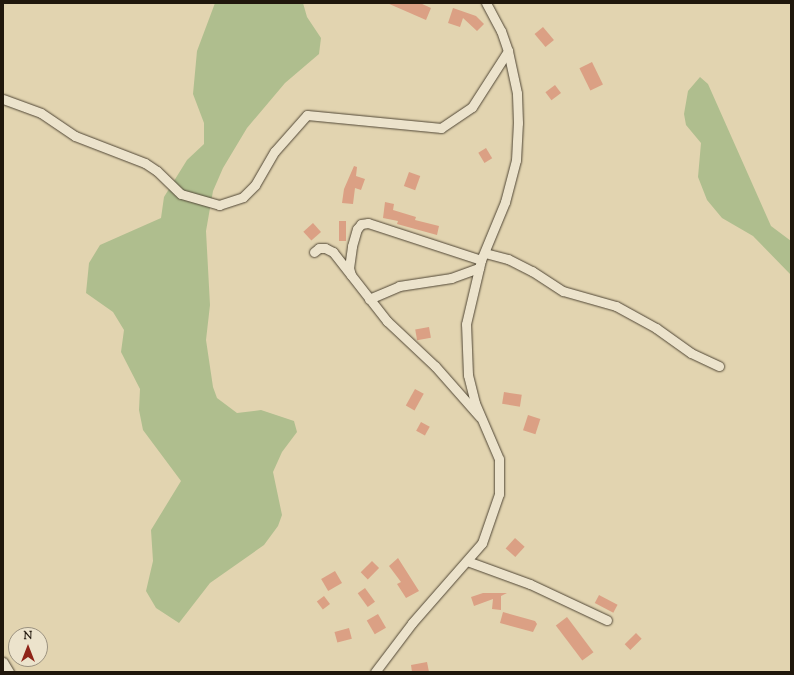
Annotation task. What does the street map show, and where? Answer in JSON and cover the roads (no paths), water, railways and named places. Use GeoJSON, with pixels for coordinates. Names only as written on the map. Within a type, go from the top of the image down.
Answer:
{"type":"FeatureCollection","features":[{"type":"Feature","properties":{"kind":"street"},"geometry":{"type":"LineString","coordinates":[[376,672],[412,623],[482,543],[499,494],[499,459],[482,419],[468,375],[466,352],[466,324],[482,260],[505,202],[516,160],[517,93],[508,51],[501,31],[486,3]]}},
{"type":"Feature","properties":{"kind":"street"},"geometry":{"type":"LineString","coordinates":[[3,99],[41,112],[75,136],[146,163],[157,171],[181,194],[219,205],[243,197],[256,185],[275,151],[307,115],[441,128],[472,107],[508,51]]}},
{"type":"Feature","properties":{"kind":"street"},"geometry":{"type":"LineString","coordinates":[[352,276],[349,268],[352,246],[361,224],[368,223],[482,260],[526,268],[563,291],[616,306],[656,328],[691,353],[719,366]]}},
{"type":"Feature","properties":{"kind":"street"},"geometry":{"type":"LineString","coordinates":[[314,252],[326,248],[333,252],[369,299],[482,419]]}},
{"type":"Feature","properties":{"kind":"street"},"geometry":{"type":"LineString","coordinates":[[369,299],[399,286],[451,278],[482,260]]}},
{"type":"Feature","properties":{"kind":"street"},"geometry":{"type":"LineString","coordinates":[[467,561],[530,584],[607,620]]}},
{"type":"Feature","properties":{"kind":"street"},"geometry":{"type":"LineString","coordinates":[[3,662],[9,672]]}}]}
